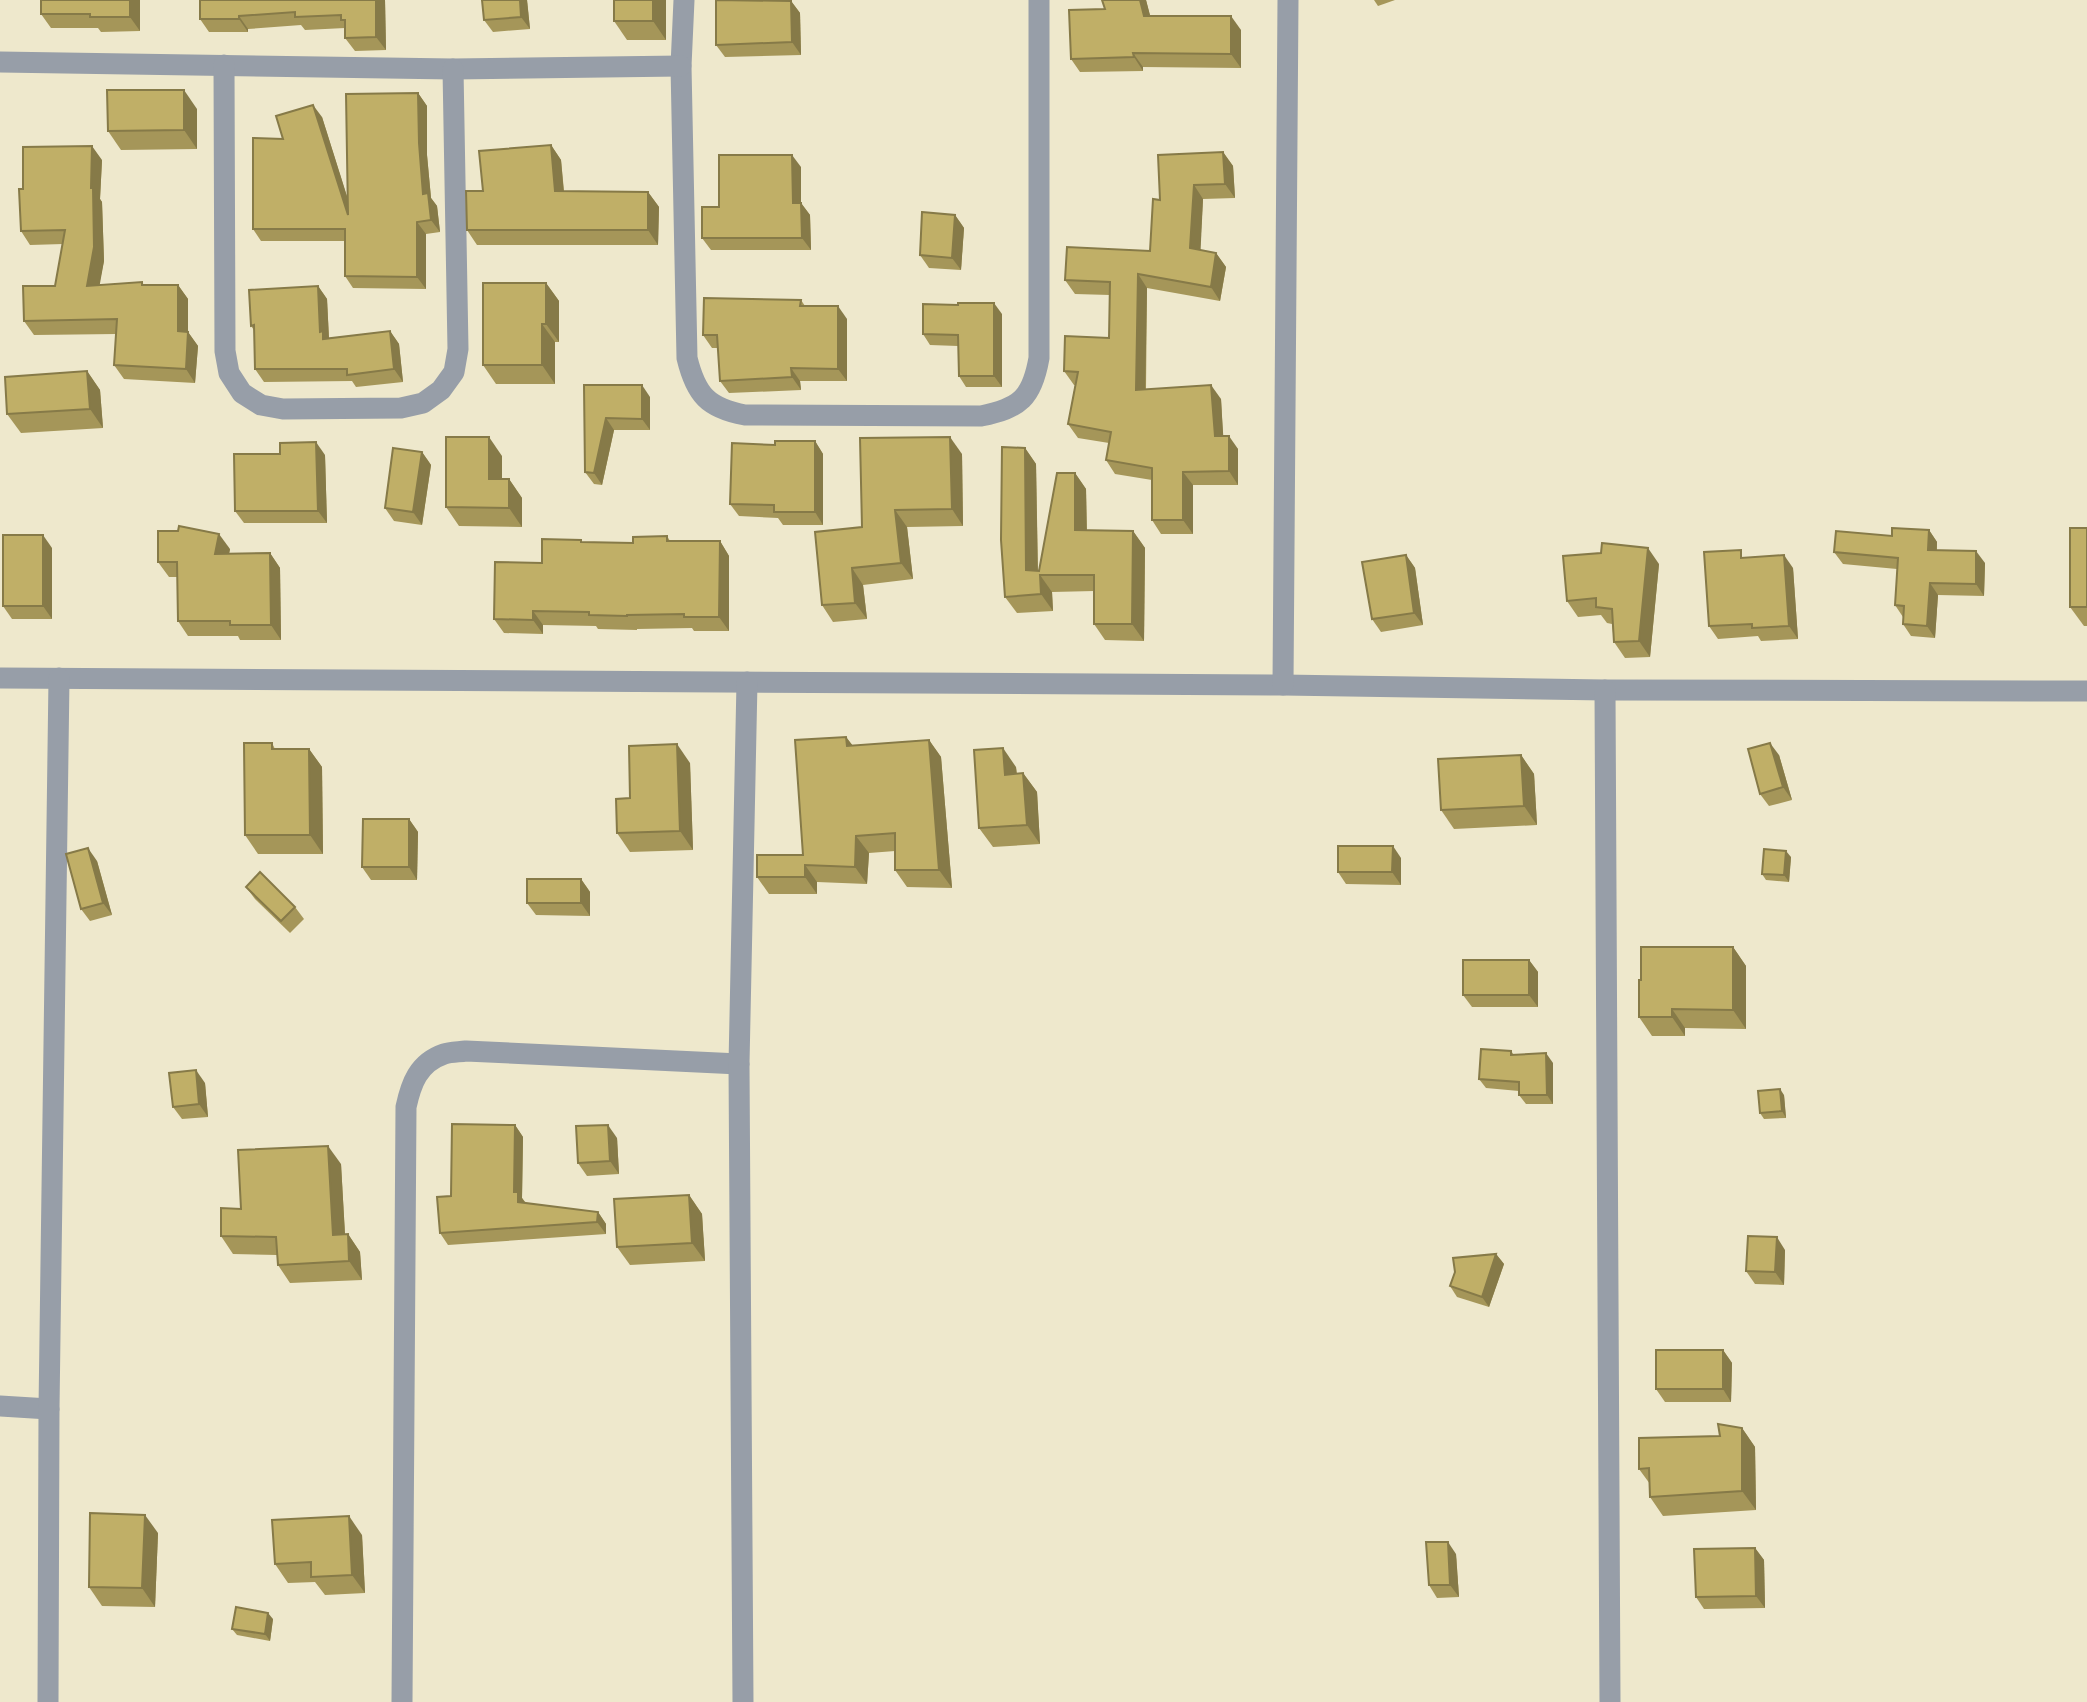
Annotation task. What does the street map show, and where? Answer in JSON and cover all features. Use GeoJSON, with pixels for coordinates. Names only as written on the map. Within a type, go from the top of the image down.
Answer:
{"type":"FeatureCollection","features":[{"type":"Feature","properties":{"kind":"street"},"geometry":{"type":"LineString","coordinates":[[684,0],[681,66],[687,358],[692,380],[705,398],[723,411],[746,415],[981,416],[1004,411],[1023,399],[1035,380],[1039,358],[1039,0]]}},
{"type":"Feature","properties":{"kind":"street"},"geometry":{"type":"LineString","coordinates":[[1283,685],[1288,0]]}},
{"type":"Feature","properties":{"kind":"street"},"geometry":{"type":"LineString","coordinates":[[0,62],[453,69],[681,66]]}},
{"type":"Feature","properties":{"kind":"street"},"geometry":{"type":"LineString","coordinates":[[224,65],[225,351],[229,373],[242,393],[261,405],[284,410],[401,408],[423,403],[441,390],[454,372],[458,349],[453,69]]}},
{"type":"Feature","properties":{"kind":"street"},"geometry":{"type":"LineString","coordinates":[[0,678],[2087,691]]}},
{"type":"Feature","properties":{"kind":"street"},"geometry":{"type":"LineString","coordinates":[[48,1702],[59,678]]}},
{"type":"Feature","properties":{"kind":"street"},"geometry":{"type":"LineString","coordinates":[[743,1702],[739,1065],[747,682]]}},
{"type":"Feature","properties":{"kind":"street"},"geometry":{"type":"LineString","coordinates":[[1605,690],[1611,1702]]}},
{"type":"Feature","properties":{"kind":"street"},"geometry":{"type":"LineString","coordinates":[[402,1702],[406,1107],[411,1085],[424,1066],[444,1054],[466,1051],[739,1065]]}},
{"type":"Feature","properties":{"kind":"street"},"geometry":{"type":"LineString","coordinates":[[0,1406],[50,1409]]}},
{"type":"Feature","properties":{"kind":"building"},"geometry":{"type":"Polygon","coordinates":[[[41,0],[130,0],[130,17],[41,14],[41,0]]]}},
{"type":"Feature","properties":{"kind":"building"},"geometry":{"type":"Polygon","coordinates":[[[200,0],[376,0],[376,37],[345,38],[345,20],[341,20],[341,15],[295,17],[295,12],[239,16],[239,19],[200,19],[200,0]]]}},
{"type":"Feature","properties":{"kind":"building"},"geometry":{"type":"Polygon","coordinates":[[[482,0],[520,0],[521,17],[484,20],[482,0]]]}},
{"type":"Feature","properties":{"kind":"building"},"geometry":{"type":"Polygon","coordinates":[[[614,0],[653,0],[653,21],[614,21],[614,0]]]}},
{"type":"Feature","properties":{"kind":"building"},"geometry":{"type":"Polygon","coordinates":[[[716,0],[791,1],[792,42],[716,45],[716,0]]]}},
{"type":"Feature","properties":{"kind":"building"},"geometry":{"type":"Polygon","coordinates":[[[1102,0],[1140,0],[1144,16],[1231,16],[1231,54],[1133,53],[1134,57],[1071,59],[1069,10],[1105,9],[1102,0]]]}},
{"type":"Feature","properties":{"kind":"building"},"geometry":{"type":"Polygon","coordinates":[[[107,90],[184,90],[184,130],[108,131],[107,90]]]}},
{"type":"Feature","properties":{"kind":"building"},"geometry":{"type":"Polygon","coordinates":[[[418,93],[423,194],[428,193],[431,220],[417,222],[417,277],[345,276],[345,229],[253,229],[253,138],[283,139],[276,116],[313,105],[348,215],[346,94],[418,93]]]}},
{"type":"Feature","properties":{"kind":"building"},"geometry":{"type":"Polygon","coordinates":[[[551,145],[555,191],[648,192],[648,230],[467,230],[466,191],[483,191],[479,151],[551,145]]]}},
{"type":"Feature","properties":{"kind":"building"},"geometry":{"type":"Polygon","coordinates":[[[92,146],[94,247],[87,286],[142,282],[142,285],[178,285],[178,331],[188,332],[186,369],[114,365],[117,319],[24,321],[23,286],[55,286],[65,230],[21,231],[19,189],[23,189],[23,147],[92,146]]]}},
{"type":"Feature","properties":{"kind":"building"},"geometry":{"type":"Polygon","coordinates":[[[1223,152],[1225,184],[1194,185],[1190,248],[1216,253],[1211,287],[1138,274],[1136,390],[1211,385],[1215,436],[1229,436],[1229,471],[1183,472],[1183,520],[1152,520],[1152,468],[1106,460],[1111,432],[1068,424],[1078,372],[1064,371],[1065,336],[1109,338],[1110,282],[1065,280],[1067,247],[1150,251],[1153,199],[1160,200],[1158,155],[1223,152]]]}},
{"type":"Feature","properties":{"kind":"building"},"geometry":{"type":"Polygon","coordinates":[[[719,155],[792,155],[793,203],[801,203],[802,238],[702,238],[702,207],[719,207],[719,155]]]}},
{"type":"Feature","properties":{"kind":"building"},"geometry":{"type":"Polygon","coordinates":[[[922,212],[955,215],[952,258],[920,255],[922,212]]]}},
{"type":"Feature","properties":{"kind":"building"},"geometry":{"type":"Polygon","coordinates":[[[483,283],[546,283],[542,365],[483,365],[483,283]]]}},
{"type":"Feature","properties":{"kind":"building"},"geometry":{"type":"Polygon","coordinates":[[[318,286],[320,332],[323,331],[323,339],[390,331],[394,369],[347,375],[347,369],[255,369],[254,325],[251,326],[249,290],[318,286]]]}},
{"type":"Feature","properties":{"kind":"building"},"geometry":{"type":"Polygon","coordinates":[[[704,298],[801,300],[800,306],[838,306],[838,369],[791,368],[792,377],[720,381],[717,335],[703,335],[704,298]]]}},
{"type":"Feature","properties":{"kind":"building"},"geometry":{"type":"Polygon","coordinates":[[[994,303],[994,376],[959,376],[958,335],[923,334],[923,304],[994,303]]]}},
{"type":"Feature","properties":{"kind":"building"},"geometry":{"type":"Polygon","coordinates":[[[87,371],[90,409],[7,414],[5,377],[87,371]]]}},
{"type":"Feature","properties":{"kind":"building"},"geometry":{"type":"Polygon","coordinates":[[[584,385],[642,385],[642,419],[606,418],[594,473],[585,472],[584,385]]]}},
{"type":"Feature","properties":{"kind":"building"},"geometry":{"type":"Polygon","coordinates":[[[446,437],[489,437],[489,479],[509,479],[509,508],[446,507],[446,437]]]}},
{"type":"Feature","properties":{"kind":"building"},"geometry":{"type":"Polygon","coordinates":[[[950,437],[952,509],[895,510],[901,563],[852,568],[855,603],[822,605],[815,532],[862,527],[860,438],[950,437]]]}},
{"type":"Feature","properties":{"kind":"building"},"geometry":{"type":"Polygon","coordinates":[[[775,441],[815,441],[815,512],[774,512],[774,505],[730,504],[732,443],[775,445],[775,441]]]}},
{"type":"Feature","properties":{"kind":"building"},"geometry":{"type":"Polygon","coordinates":[[[316,442],[318,511],[235,511],[234,454],[280,454],[280,443],[316,442]]]}},
{"type":"Feature","properties":{"kind":"building"},"geometry":{"type":"Polygon","coordinates":[[[1002,447],[1025,448],[1026,570],[1039,571],[1057,473],[1075,473],[1075,530],[1133,531],[1132,624],[1094,624],[1094,575],[1040,575],[1041,594],[1005,597],[1001,540],[1002,447]]]}},
{"type":"Feature","properties":{"kind":"building"},"geometry":{"type":"Polygon","coordinates":[[[393,448],[422,452],[413,512],[385,508],[393,448]]]}},
{"type":"Feature","properties":{"kind":"building"},"geometry":{"type":"Polygon","coordinates":[[[179,526],[219,534],[215,554],[270,553],[271,625],[230,625],[230,621],[178,621],[177,562],[158,562],[158,531],[178,531],[179,526]]]}},
{"type":"Feature","properties":{"kind":"building"},"geometry":{"type":"Polygon","coordinates":[[[1892,528],[1929,530],[1928,550],[1976,551],[1976,584],[1930,583],[1927,626],[1903,624],[1904,606],[1895,605],[1898,558],[1834,552],[1836,531],[1892,536],[1892,528]]]}},
{"type":"Feature","properties":{"kind":"building"},"geometry":{"type":"Polygon","coordinates":[[[2070,528],[2087,528],[2087,607],[2070,607],[2070,528]]]}},
{"type":"Feature","properties":{"kind":"building"},"geometry":{"type":"Polygon","coordinates":[[[3,535],[43,535],[43,606],[3,606],[3,535]]]}},
{"type":"Feature","properties":{"kind":"building"},"geometry":{"type":"Polygon","coordinates":[[[667,536],[667,541],[720,541],[719,617],[684,617],[684,614],[589,615],[589,612],[533,611],[533,620],[494,619],[495,562],[542,563],[542,539],[633,543],[633,537],[667,536]]]}},
{"type":"Feature","properties":{"kind":"building"},"geometry":{"type":"Polygon","coordinates":[[[1602,543],[1648,548],[1639,641],[1614,642],[1612,609],[1596,607],[1596,598],[1567,601],[1563,556],[1601,553],[1602,543]]]}},
{"type":"Feature","properties":{"kind":"building"},"geometry":{"type":"Polygon","coordinates":[[[1741,550],[1741,558],[1784,555],[1789,626],[1709,626],[1704,552],[1741,550]]]}},
{"type":"Feature","properties":{"kind":"building"},"geometry":{"type":"Polygon","coordinates":[[[1406,555],[1414,613],[1372,619],[1362,562],[1406,555]]]}},
{"type":"Feature","properties":{"kind":"building"},"geometry":{"type":"Polygon","coordinates":[[[846,737],[847,746],[929,740],[939,870],[895,870],[895,833],[856,836],[855,867],[805,865],[805,877],[757,877],[757,855],[803,855],[795,740],[846,737]]]}},
{"type":"Feature","properties":{"kind":"building"},"geometry":{"type":"Polygon","coordinates":[[[244,743],[272,743],[272,749],[309,749],[310,835],[245,835],[244,743]]]}},
{"type":"Feature","properties":{"kind":"building"},"geometry":{"type":"Polygon","coordinates":[[[1770,743],[1783,787],[1760,794],[1748,749],[1770,743]]]}},
{"type":"Feature","properties":{"kind":"building"},"geometry":{"type":"Polygon","coordinates":[[[677,744],[680,831],[617,833],[616,799],[630,798],[629,746],[677,744]]]}},
{"type":"Feature","properties":{"kind":"building"},"geometry":{"type":"Polygon","coordinates":[[[1003,748],[1005,775],[1023,773],[1027,825],[979,828],[974,750],[1003,748]]]}},
{"type":"Feature","properties":{"kind":"building"},"geometry":{"type":"Polygon","coordinates":[[[1521,755],[1524,806],[1441,810],[1438,759],[1521,755]]]}},
{"type":"Feature","properties":{"kind":"building"},"geometry":{"type":"Polygon","coordinates":[[[363,819],[409,819],[409,867],[362,867],[363,819]]]}},
{"type":"Feature","properties":{"kind":"building"},"geometry":{"type":"Polygon","coordinates":[[[1338,846],[1393,846],[1392,872],[1338,872],[1338,846]]]}},
{"type":"Feature","properties":{"kind":"building"},"geometry":{"type":"Polygon","coordinates":[[[88,848],[103,903],[81,909],[66,854],[88,848]]]}},
{"type":"Feature","properties":{"kind":"building"},"geometry":{"type":"Polygon","coordinates":[[[1764,849],[1786,851],[1784,875],[1762,874],[1764,849]]]}},
{"type":"Feature","properties":{"kind":"building"},"geometry":{"type":"Polygon","coordinates":[[[260,872],[295,907],[281,921],[246,887],[260,872]]]}},
{"type":"Feature","properties":{"kind":"building"},"geometry":{"type":"Polygon","coordinates":[[[527,879],[581,879],[581,903],[527,903],[527,879]]]}},
{"type":"Feature","properties":{"kind":"building"},"geometry":{"type":"Polygon","coordinates":[[[1641,947],[1733,947],[1733,1010],[1672,1009],[1672,1017],[1639,1017],[1641,947]]]}},
{"type":"Feature","properties":{"kind":"building"},"geometry":{"type":"Polygon","coordinates":[[[1463,960],[1529,960],[1529,995],[1463,995],[1463,960]]]}},
{"type":"Feature","properties":{"kind":"building"},"geometry":{"type":"Polygon","coordinates":[[[1481,1049],[1511,1051],[1511,1055],[1546,1053],[1547,1095],[1519,1095],[1519,1082],[1479,1079],[1481,1049]]]}},
{"type":"Feature","properties":{"kind":"building"},"geometry":{"type":"Polygon","coordinates":[[[196,1070],[199,1104],[173,1107],[169,1073],[196,1070]]]}},
{"type":"Feature","properties":{"kind":"building"},"geometry":{"type":"Polygon","coordinates":[[[1780,1089],[1782,1111],[1760,1113],[1758,1091],[1780,1089]]]}},
{"type":"Feature","properties":{"kind":"building"},"geometry":{"type":"Polygon","coordinates":[[[452,1124],[515,1125],[514,1192],[518,1192],[518,1202],[598,1212],[597,1222],[440,1233],[437,1197],[451,1196],[452,1124]]]}},
{"type":"Feature","properties":{"kind":"building"},"geometry":{"type":"Polygon","coordinates":[[[608,1125],[610,1161],[578,1163],[576,1126],[608,1125]]]}},
{"type":"Feature","properties":{"kind":"building"},"geometry":{"type":"Polygon","coordinates":[[[328,1146],[333,1235],[348,1234],[349,1261],[278,1265],[276,1237],[221,1236],[221,1208],[241,1209],[238,1150],[328,1146]]]}},
{"type":"Feature","properties":{"kind":"building"},"geometry":{"type":"Polygon","coordinates":[[[689,1195],[692,1243],[617,1247],[614,1199],[689,1195]]]}},
{"type":"Feature","properties":{"kind":"building"},"geometry":{"type":"Polygon","coordinates":[[[1748,1236],[1777,1237],[1775,1272],[1746,1271],[1748,1236]]]}},
{"type":"Feature","properties":{"kind":"building"},"geometry":{"type":"Polygon","coordinates":[[[1496,1254],[1482,1297],[1450,1286],[1455,1272],[1453,1258],[1496,1254]]]}},
{"type":"Feature","properties":{"kind":"building"},"geometry":{"type":"Polygon","coordinates":[[[1656,1350],[1723,1350],[1723,1389],[1656,1389],[1656,1350]]]}},
{"type":"Feature","properties":{"kind":"building"},"geometry":{"type":"Polygon","coordinates":[[[1718,1424],[1742,1428],[1742,1491],[1650,1497],[1649,1468],[1639,1469],[1639,1438],[1720,1436],[1718,1424]]]}},
{"type":"Feature","properties":{"kind":"building"},"geometry":{"type":"Polygon","coordinates":[[[90,1513],[145,1515],[142,1588],[89,1587],[90,1513]]]}},
{"type":"Feature","properties":{"kind":"building"},"geometry":{"type":"Polygon","coordinates":[[[349,1516],[352,1575],[311,1577],[311,1562],[275,1564],[272,1520],[349,1516]]]}},
{"type":"Feature","properties":{"kind":"building"},"geometry":{"type":"Polygon","coordinates":[[[1426,1542],[1448,1542],[1450,1585],[1429,1585],[1426,1542]]]}},
{"type":"Feature","properties":{"kind":"building"},"geometry":{"type":"Polygon","coordinates":[[[1755,1548],[1756,1596],[1696,1597],[1694,1549],[1755,1548]]]}},
{"type":"Feature","properties":{"kind":"building"},"geometry":{"type":"Polygon","coordinates":[[[236,1607],[268,1613],[265,1634],[232,1629],[236,1607]]]}}]}
